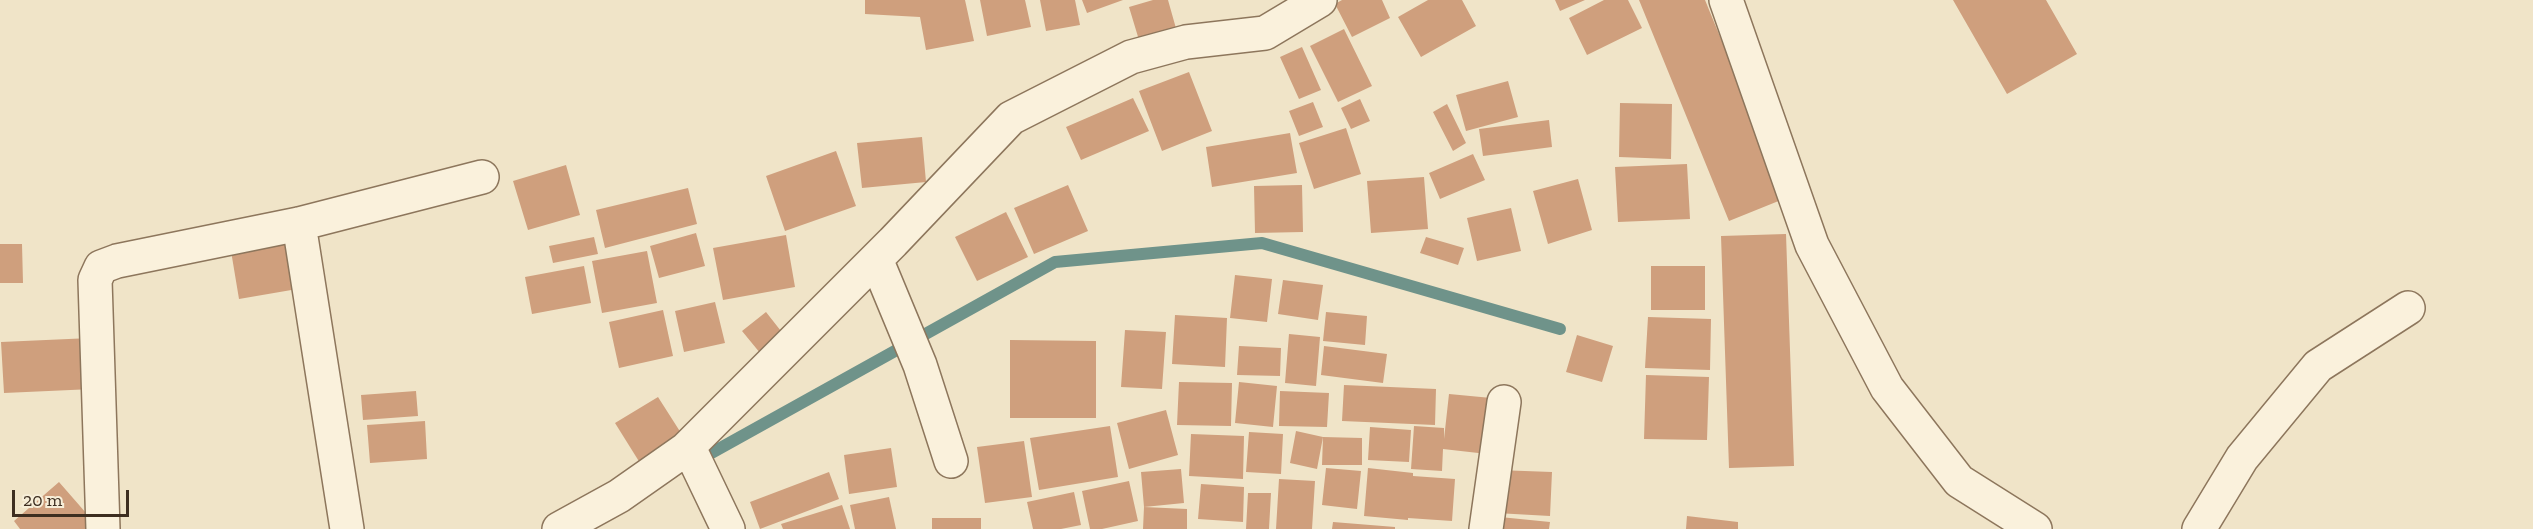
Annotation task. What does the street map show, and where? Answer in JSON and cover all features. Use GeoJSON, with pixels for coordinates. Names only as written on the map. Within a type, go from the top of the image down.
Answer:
{"type":"FeatureCollection","features":[{"type":"Feature","properties":{"kind":"street"},"geometry":{"type":"LineString","coordinates":[[559,529],[619,496],[696,464],[876,259],[1011,118],[1131,57],[1186,42],[1265,33],[1320,0]]}},
{"type":"Feature","properties":{"kind":"street"},"geometry":{"type":"LineString","coordinates":[[1726,0],[1812,245],[1887,388],[1959,481],[2035,529]]}},
{"type":"Feature","properties":{"kind":"street"},"geometry":{"type":"LineString","coordinates":[[104,529],[95,280],[101,267],[117,261],[300,224],[482,177]]}},
{"type":"Feature","properties":{"kind":"street"},"geometry":{"type":"LineString","coordinates":[[300,224],[347,529]]}},
{"type":"Feature","properties":{"kind":"street"},"geometry":{"type":"LineString","coordinates":[[876,259],[920,365],[951,461]]}},
{"type":"Feature","properties":{"kind":"street"},"geometry":{"type":"LineString","coordinates":[[2199,529],[2242,459],[2318,366],[2408,308]]}},
{"type":"Feature","properties":{"kind":"street"},"geometry":{"type":"LineString","coordinates":[[1486,529],[1504,402]]}},
{"type":"Feature","properties":{"kind":"street"},"geometry":{"type":"LineString","coordinates":[[696,464],[728,529]]}},
{"type":"Feature","properties":{"kind":"building"},"geometry":{"type":"Polygon","coordinates":[[[865,0],[965,0],[974,41],[926,50],[920,17],[865,14],[865,0]]]}},
{"type":"Feature","properties":{"kind":"building"},"geometry":{"type":"Polygon","coordinates":[[[980,0],[1025,0],[1031,27],[987,36],[980,0]]]}},
{"type":"Feature","properties":{"kind":"building"},"geometry":{"type":"Polygon","coordinates":[[[1040,0],[1075,0],[1080,25],[1046,31],[1040,0]]]}},
{"type":"Feature","properties":{"kind":"building"},"geometry":{"type":"Polygon","coordinates":[[[1082,0],[1123,0],[1087,13],[1082,0]]]}},
{"type":"Feature","properties":{"kind":"building"},"geometry":{"type":"Polygon","coordinates":[[[1153,0],[1168,0],[1179,39],[1142,50],[1129,7],[1153,0]]]}},
{"type":"Feature","properties":{"kind":"building"},"geometry":{"type":"Polygon","coordinates":[[[1342,0],[1382,0],[1390,18],[1352,37],[1335,4],[1342,0]]]}},
{"type":"Feature","properties":{"kind":"building"},"geometry":{"type":"Polygon","coordinates":[[[1428,0],[1462,0],[1476,26],[1421,57],[1398,17],[1428,0]]]}},
{"type":"Feature","properties":{"kind":"building"},"geometry":{"type":"Polygon","coordinates":[[[1555,0],[1585,0],[1560,11],[1555,0]]]}},
{"type":"Feature","properties":{"kind":"building"},"geometry":{"type":"Polygon","coordinates":[[[1604,0],[1628,0],[1642,28],[1587,55],[1569,18],[1604,0]]]}},
{"type":"Feature","properties":{"kind":"building"},"geometry":{"type":"Polygon","coordinates":[[[1639,0],[1705,0],[1786,198],[1729,221],[1639,0]]]}},
{"type":"Feature","properties":{"kind":"building"},"geometry":{"type":"Polygon","coordinates":[[[1953,0],[2046,0],[2077,54],[2007,94],[1953,0]]]}},
{"type":"Feature","properties":{"kind":"building"},"geometry":{"type":"Polygon","coordinates":[[[1344,29],[1372,86],[1338,102],[1310,46],[1344,29]]]}},
{"type":"Feature","properties":{"kind":"building"},"geometry":{"type":"Polygon","coordinates":[[[1302,47],[1321,90],[1299,99],[1280,57],[1302,47]]]}},
{"type":"Feature","properties":{"kind":"building"},"geometry":{"type":"Polygon","coordinates":[[[1189,72],[1212,131],[1162,151],[1139,91],[1189,72]]]}},
{"type":"Feature","properties":{"kind":"building"},"geometry":{"type":"Polygon","coordinates":[[[1508,81],[1518,117],[1466,131],[1456,95],[1508,81]]]}},
{"type":"Feature","properties":{"kind":"building"},"geometry":{"type":"Polygon","coordinates":[[[1133,98],[1149,131],[1081,160],[1066,127],[1133,98]]]}},
{"type":"Feature","properties":{"kind":"building"},"geometry":{"type":"Polygon","coordinates":[[[1360,99],[1370,121],[1351,129],[1341,108],[1360,99]]]}},
{"type":"Feature","properties":{"kind":"building"},"geometry":{"type":"Polygon","coordinates":[[[1313,102],[1323,127],[1299,136],[1289,111],[1313,102]]]}},
{"type":"Feature","properties":{"kind":"building"},"geometry":{"type":"Polygon","coordinates":[[[1620,103],[1672,104],[1671,159],[1619,157],[1620,103]]]}},
{"type":"Feature","properties":{"kind":"building"},"geometry":{"type":"Polygon","coordinates":[[[1447,104],[1466,143],[1453,151],[1433,112],[1447,104]]]}},
{"type":"Feature","properties":{"kind":"building"},"geometry":{"type":"Polygon","coordinates":[[[1549,120],[1552,147],[1483,156],[1479,129],[1549,120]]]}},
{"type":"Feature","properties":{"kind":"building"},"geometry":{"type":"Polygon","coordinates":[[[1346,128],[1361,174],[1314,189],[1299,143],[1346,128]]]}},
{"type":"Feature","properties":{"kind":"building"},"geometry":{"type":"Polygon","coordinates":[[[1290,133],[1297,173],[1212,187],[1206,147],[1290,133]]]}},
{"type":"Feature","properties":{"kind":"building"},"geometry":{"type":"Polygon","coordinates":[[[922,137],[926,182],[862,188],[857,143],[922,137]]]}},
{"type":"Feature","properties":{"kind":"building"},"geometry":{"type":"Polygon","coordinates":[[[836,151],[856,206],[785,231],[766,176],[836,151]]]}},
{"type":"Feature","properties":{"kind":"building"},"geometry":{"type":"Polygon","coordinates":[[[1473,154],[1485,180],[1440,199],[1429,173],[1473,154]]]}},
{"type":"Feature","properties":{"kind":"building"},"geometry":{"type":"Polygon","coordinates":[[[1687,164],[1690,219],[1618,222],[1615,167],[1687,164]]]}},
{"type":"Feature","properties":{"kind":"building"},"geometry":{"type":"Polygon","coordinates":[[[566,165],[580,215],[528,230],[513,181],[566,165]]]}},
{"type":"Feature","properties":{"kind":"building"},"geometry":{"type":"Polygon","coordinates":[[[1424,177],[1428,229],[1371,233],[1367,181],[1424,177]]]}},
{"type":"Feature","properties":{"kind":"building"},"geometry":{"type":"Polygon","coordinates":[[[1578,179],[1592,230],[1548,244],[1533,191],[1578,179]]]}},
{"type":"Feature","properties":{"kind":"building"},"geometry":{"type":"Polygon","coordinates":[[[1068,185],[1088,231],[1034,254],[1014,208],[1068,185]]]}},
{"type":"Feature","properties":{"kind":"building"},"geometry":{"type":"Polygon","coordinates":[[[1302,185],[1303,232],[1255,233],[1254,186],[1302,185]]]}},
{"type":"Feature","properties":{"kind":"building"},"geometry":{"type":"Polygon","coordinates":[[[688,188],[697,224],[605,248],[596,210],[688,188]]]}},
{"type":"Feature","properties":{"kind":"building"},"geometry":{"type":"Polygon","coordinates":[[[1511,208],[1521,251],[1477,261],[1467,218],[1511,208]]]}},
{"type":"Feature","properties":{"kind":"building"},"geometry":{"type":"Polygon","coordinates":[[[1006,212],[1028,257],[977,281],[955,237],[1006,212]]]}},
{"type":"Feature","properties":{"kind":"building"},"geometry":{"type":"Polygon","coordinates":[[[696,233],[705,266],[659,278],[650,246],[696,233]]]}},
{"type":"Feature","properties":{"kind":"building"},"geometry":{"type":"Polygon","coordinates":[[[293,234],[303,288],[239,299],[230,245],[293,234]]]}},
{"type":"Feature","properties":{"kind":"building"},"geometry":{"type":"Polygon","coordinates":[[[1786,234],[1794,466],[1729,468],[1721,236],[1786,234]]]}},
{"type":"Feature","properties":{"kind":"building"},"geometry":{"type":"Polygon","coordinates":[[[786,235],[795,287],[723,300],[713,248],[786,235]]]}},
{"type":"Feature","properties":{"kind":"building"},"geometry":{"type":"Polygon","coordinates":[[[594,237],[598,254],[553,263],[549,246],[594,237]]]}},
{"type":"Feature","properties":{"kind":"building"},"geometry":{"type":"Polygon","coordinates":[[[1426,237],[1464,248],[1458,265],[1420,253],[1426,237]]]}},
{"type":"Feature","properties":{"kind":"building"},"geometry":{"type":"Polygon","coordinates":[[[0,244],[22,244],[23,283],[0,283],[0,244]]]}},
{"type":"Feature","properties":{"kind":"building"},"geometry":{"type":"Polygon","coordinates":[[[647,251],[657,303],[602,313],[592,261],[647,251]]]}},
{"type":"Feature","properties":{"kind":"building"},"geometry":{"type":"Polygon","coordinates":[[[584,266],[591,303],[532,314],[525,277],[584,266]]]}},
{"type":"Feature","properties":{"kind":"building"},"geometry":{"type":"Polygon","coordinates":[[[1651,266],[1705,266],[1705,310],[1651,310],[1651,266]]]}},
{"type":"Feature","properties":{"kind":"building"},"geometry":{"type":"Polygon","coordinates":[[[1235,275],[1272,279],[1267,322],[1230,318],[1235,275]]]}},
{"type":"Feature","properties":{"kind":"building"},"geometry":{"type":"Polygon","coordinates":[[[1283,280],[1323,285],[1318,320],[1278,314],[1283,280]]]}},
{"type":"Feature","properties":{"kind":"building"},"geometry":{"type":"Polygon","coordinates":[[[715,302],[725,343],[684,352],[675,311],[715,302]]]}},
{"type":"Feature","properties":{"kind":"building"},"geometry":{"type":"Polygon","coordinates":[[[663,310],[673,356],[619,368],[609,322],[663,310]]]}},
{"type":"Feature","properties":{"kind":"building"},"geometry":{"type":"Polygon","coordinates":[[[766,312],[788,340],[765,359],[742,331],[766,312]]]}},
{"type":"Feature","properties":{"kind":"building"},"geometry":{"type":"Polygon","coordinates":[[[1326,312],[1367,316],[1365,345],[1323,341],[1326,312]]]}},
{"type":"Feature","properties":{"kind":"building"},"geometry":{"type":"Polygon","coordinates":[[[1175,315],[1227,318],[1225,367],[1172,364],[1175,315]]]}},
{"type":"Feature","properties":{"kind":"building"},"geometry":{"type":"Polygon","coordinates":[[[1648,317],[1711,319],[1710,370],[1645,368],[1648,317]]]}},
{"type":"Feature","properties":{"kind":"building"},"geometry":{"type":"Polygon","coordinates":[[[1125,330],[1166,332],[1162,389],[1121,387],[1125,330]]]}},
{"type":"Feature","properties":{"kind":"building"},"geometry":{"type":"Polygon","coordinates":[[[1289,334],[1320,337],[1316,386],[1285,383],[1289,334]]]}},
{"type":"Feature","properties":{"kind":"building"},"geometry":{"type":"Polygon","coordinates":[[[1577,335],[1613,346],[1602,382],[1566,372],[1577,335]]]}},
{"type":"Feature","properties":{"kind":"building"},"geometry":{"type":"Polygon","coordinates":[[[91,338],[93,389],[4,393],[1,342],[91,338]]]}},
{"type":"Feature","properties":{"kind":"building"},"geometry":{"type":"Polygon","coordinates":[[[1010,340],[1096,341],[1096,418],[1010,418],[1010,340]]]}},
{"type":"Feature","properties":{"kind":"building"},"geometry":{"type":"Polygon","coordinates":[[[1239,346],[1281,348],[1280,376],[1237,375],[1239,346]]]}},
{"type":"Feature","properties":{"kind":"building"},"geometry":{"type":"Polygon","coordinates":[[[1324,346],[1387,354],[1383,383],[1321,375],[1324,346]]]}},
{"type":"Feature","properties":{"kind":"building"},"geometry":{"type":"Polygon","coordinates":[[[1646,375],[1709,377],[1707,440],[1644,439],[1646,375]]]}},
{"type":"Feature","properties":{"kind":"building"},"geometry":{"type":"Polygon","coordinates":[[[1179,382],[1232,383],[1231,426],[1177,425],[1179,382]]]}},
{"type":"Feature","properties":{"kind":"building"},"geometry":{"type":"Polygon","coordinates":[[[1239,382],[1277,386],[1273,427],[1235,423],[1239,382]]]}},
{"type":"Feature","properties":{"kind":"building"},"geometry":{"type":"Polygon","coordinates":[[[1344,385],[1436,389],[1435,425],[1342,421],[1344,385]]]}},
{"type":"Feature","properties":{"kind":"building"},"geometry":{"type":"Polygon","coordinates":[[[416,391],[418,416],[363,420],[361,395],[416,391]]]}},
{"type":"Feature","properties":{"kind":"building"},"geometry":{"type":"Polygon","coordinates":[[[1280,391],[1329,393],[1327,427],[1279,426],[1280,391]]]}},
{"type":"Feature","properties":{"kind":"building"},"geometry":{"type":"Polygon","coordinates":[[[1449,394],[1502,399],[1496,455],[1443,449],[1442,471],[1411,469],[1414,426],[1444,428],[1444,439],[1449,394]]]}},
{"type":"Feature","properties":{"kind":"building"},"geometry":{"type":"Polygon","coordinates":[[[658,397],[688,444],[645,471],[615,423],[658,397]]]}},
{"type":"Feature","properties":{"kind":"building"},"geometry":{"type":"Polygon","coordinates":[[[1166,410],[1178,455],[1129,469],[1117,423],[1166,410]]]}},
{"type":"Feature","properties":{"kind":"building"},"geometry":{"type":"Polygon","coordinates":[[[425,421],[427,459],[370,463],[367,425],[425,421]]]}},
{"type":"Feature","properties":{"kind":"building"},"geometry":{"type":"Polygon","coordinates":[[[1110,426],[1118,477],[1039,490],[1030,438],[1110,426]]]}},
{"type":"Feature","properties":{"kind":"building"},"geometry":{"type":"Polygon","coordinates":[[[1370,427],[1411,430],[1409,462],[1368,460],[1370,427]]]}},
{"type":"Feature","properties":{"kind":"building"},"geometry":{"type":"Polygon","coordinates":[[[1296,431],[1323,437],[1317,469],[1290,463],[1296,431]]]}},
{"type":"Feature","properties":{"kind":"building"},"geometry":{"type":"Polygon","coordinates":[[[1249,432],[1283,434],[1281,474],[1246,472],[1249,432]]]}},
{"type":"Feature","properties":{"kind":"building"},"geometry":{"type":"Polygon","coordinates":[[[1191,434],[1244,436],[1243,479],[1189,476],[1191,434]]]}},
{"type":"Feature","properties":{"kind":"building"},"geometry":{"type":"Polygon","coordinates":[[[1323,437],[1362,438],[1362,465],[1322,465],[1323,437]]]}},
{"type":"Feature","properties":{"kind":"building"},"geometry":{"type":"Polygon","coordinates":[[[1024,441],[1032,497],[985,503],[977,447],[1024,441]]]}},
{"type":"Feature","properties":{"kind":"building"},"geometry":{"type":"Polygon","coordinates":[[[891,448],[897,487],[849,494],[844,455],[891,448]]]}},
{"type":"Feature","properties":{"kind":"building"},"geometry":{"type":"Polygon","coordinates":[[[1326,468],[1361,471],[1357,509],[1322,505],[1326,468]]]}},
{"type":"Feature","properties":{"kind":"building"},"geometry":{"type":"Polygon","coordinates":[[[1368,468],[1413,473],[1413,476],[1455,479],[1452,521],[1364,516],[1368,468]]]}},
{"type":"Feature","properties":{"kind":"building"},"geometry":{"type":"Polygon","coordinates":[[[1181,469],[1184,503],[1144,507],[1141,472],[1181,469]]]}},
{"type":"Feature","properties":{"kind":"building"},"geometry":{"type":"Polygon","coordinates":[[[1497,470],[1552,472],[1550,516],[1496,513],[1497,470]]]}},
{"type":"Feature","properties":{"kind":"building"},"geometry":{"type":"Polygon","coordinates":[[[829,472],[839,499],[760,529],[750,502],[829,472]]]}},
{"type":"Feature","properties":{"kind":"building"},"geometry":{"type":"Polygon","coordinates":[[[1279,479],[1315,481],[1312,529],[1276,529],[1279,479]]]}},
{"type":"Feature","properties":{"kind":"building"},"geometry":{"type":"Polygon","coordinates":[[[1129,481],[1138,521],[1102,529],[1090,529],[1082,491],[1129,481]]]}},
{"type":"Feature","properties":{"kind":"building"},"geometry":{"type":"Polygon","coordinates":[[[59,482],[100,529],[20,529],[14,521],[59,482]]]}},
{"type":"Feature","properties":{"kind":"building"},"geometry":{"type":"Polygon","coordinates":[[[1201,484],[1244,487],[1243,522],[1198,519],[1201,484]]]}},
{"type":"Feature","properties":{"kind":"building"},"geometry":{"type":"Polygon","coordinates":[[[1074,492],[1081,525],[1061,529],[1033,529],[1027,502],[1074,492]]]}},
{"type":"Feature","properties":{"kind":"building"},"geometry":{"type":"Polygon","coordinates":[[[1248,493],[1271,493],[1269,529],[1246,529],[1248,493]]]}},
{"type":"Feature","properties":{"kind":"building"},"geometry":{"type":"Polygon","coordinates":[[[889,497],[896,529],[855,529],[850,505],[889,497]]]}},
{"type":"Feature","properties":{"kind":"building"},"geometry":{"type":"Polygon","coordinates":[[[842,505],[850,529],[783,529],[781,524],[842,505]]]}},
{"type":"Feature","properties":{"kind":"building"},"geometry":{"type":"Polygon","coordinates":[[[1144,507],[1187,509],[1187,529],[1143,529],[1144,507]]]}},
{"type":"Feature","properties":{"kind":"building"},"geometry":{"type":"Polygon","coordinates":[[[1687,516],[1738,522],[1738,529],[1686,529],[1687,516]]]}},
{"type":"Feature","properties":{"kind":"building"},"geometry":{"type":"Polygon","coordinates":[[[1500,517],[1550,522],[1549,529],[1499,529],[1500,517]]]}},
{"type":"Feature","properties":{"kind":"building"},"geometry":{"type":"Polygon","coordinates":[[[932,518],[981,518],[981,529],[932,529],[932,518]]]}},
{"type":"Feature","properties":{"kind":"building"},"geometry":{"type":"Polygon","coordinates":[[[1333,522],[1395,527],[1395,529],[1332,529],[1333,522]]]}},
{"type":"Feature","properties":{"kind":"waterway"},"geometry":{"type":"LineString","coordinates":[[697,461],[1055,262],[1262,243],[1560,329]]}}]}
